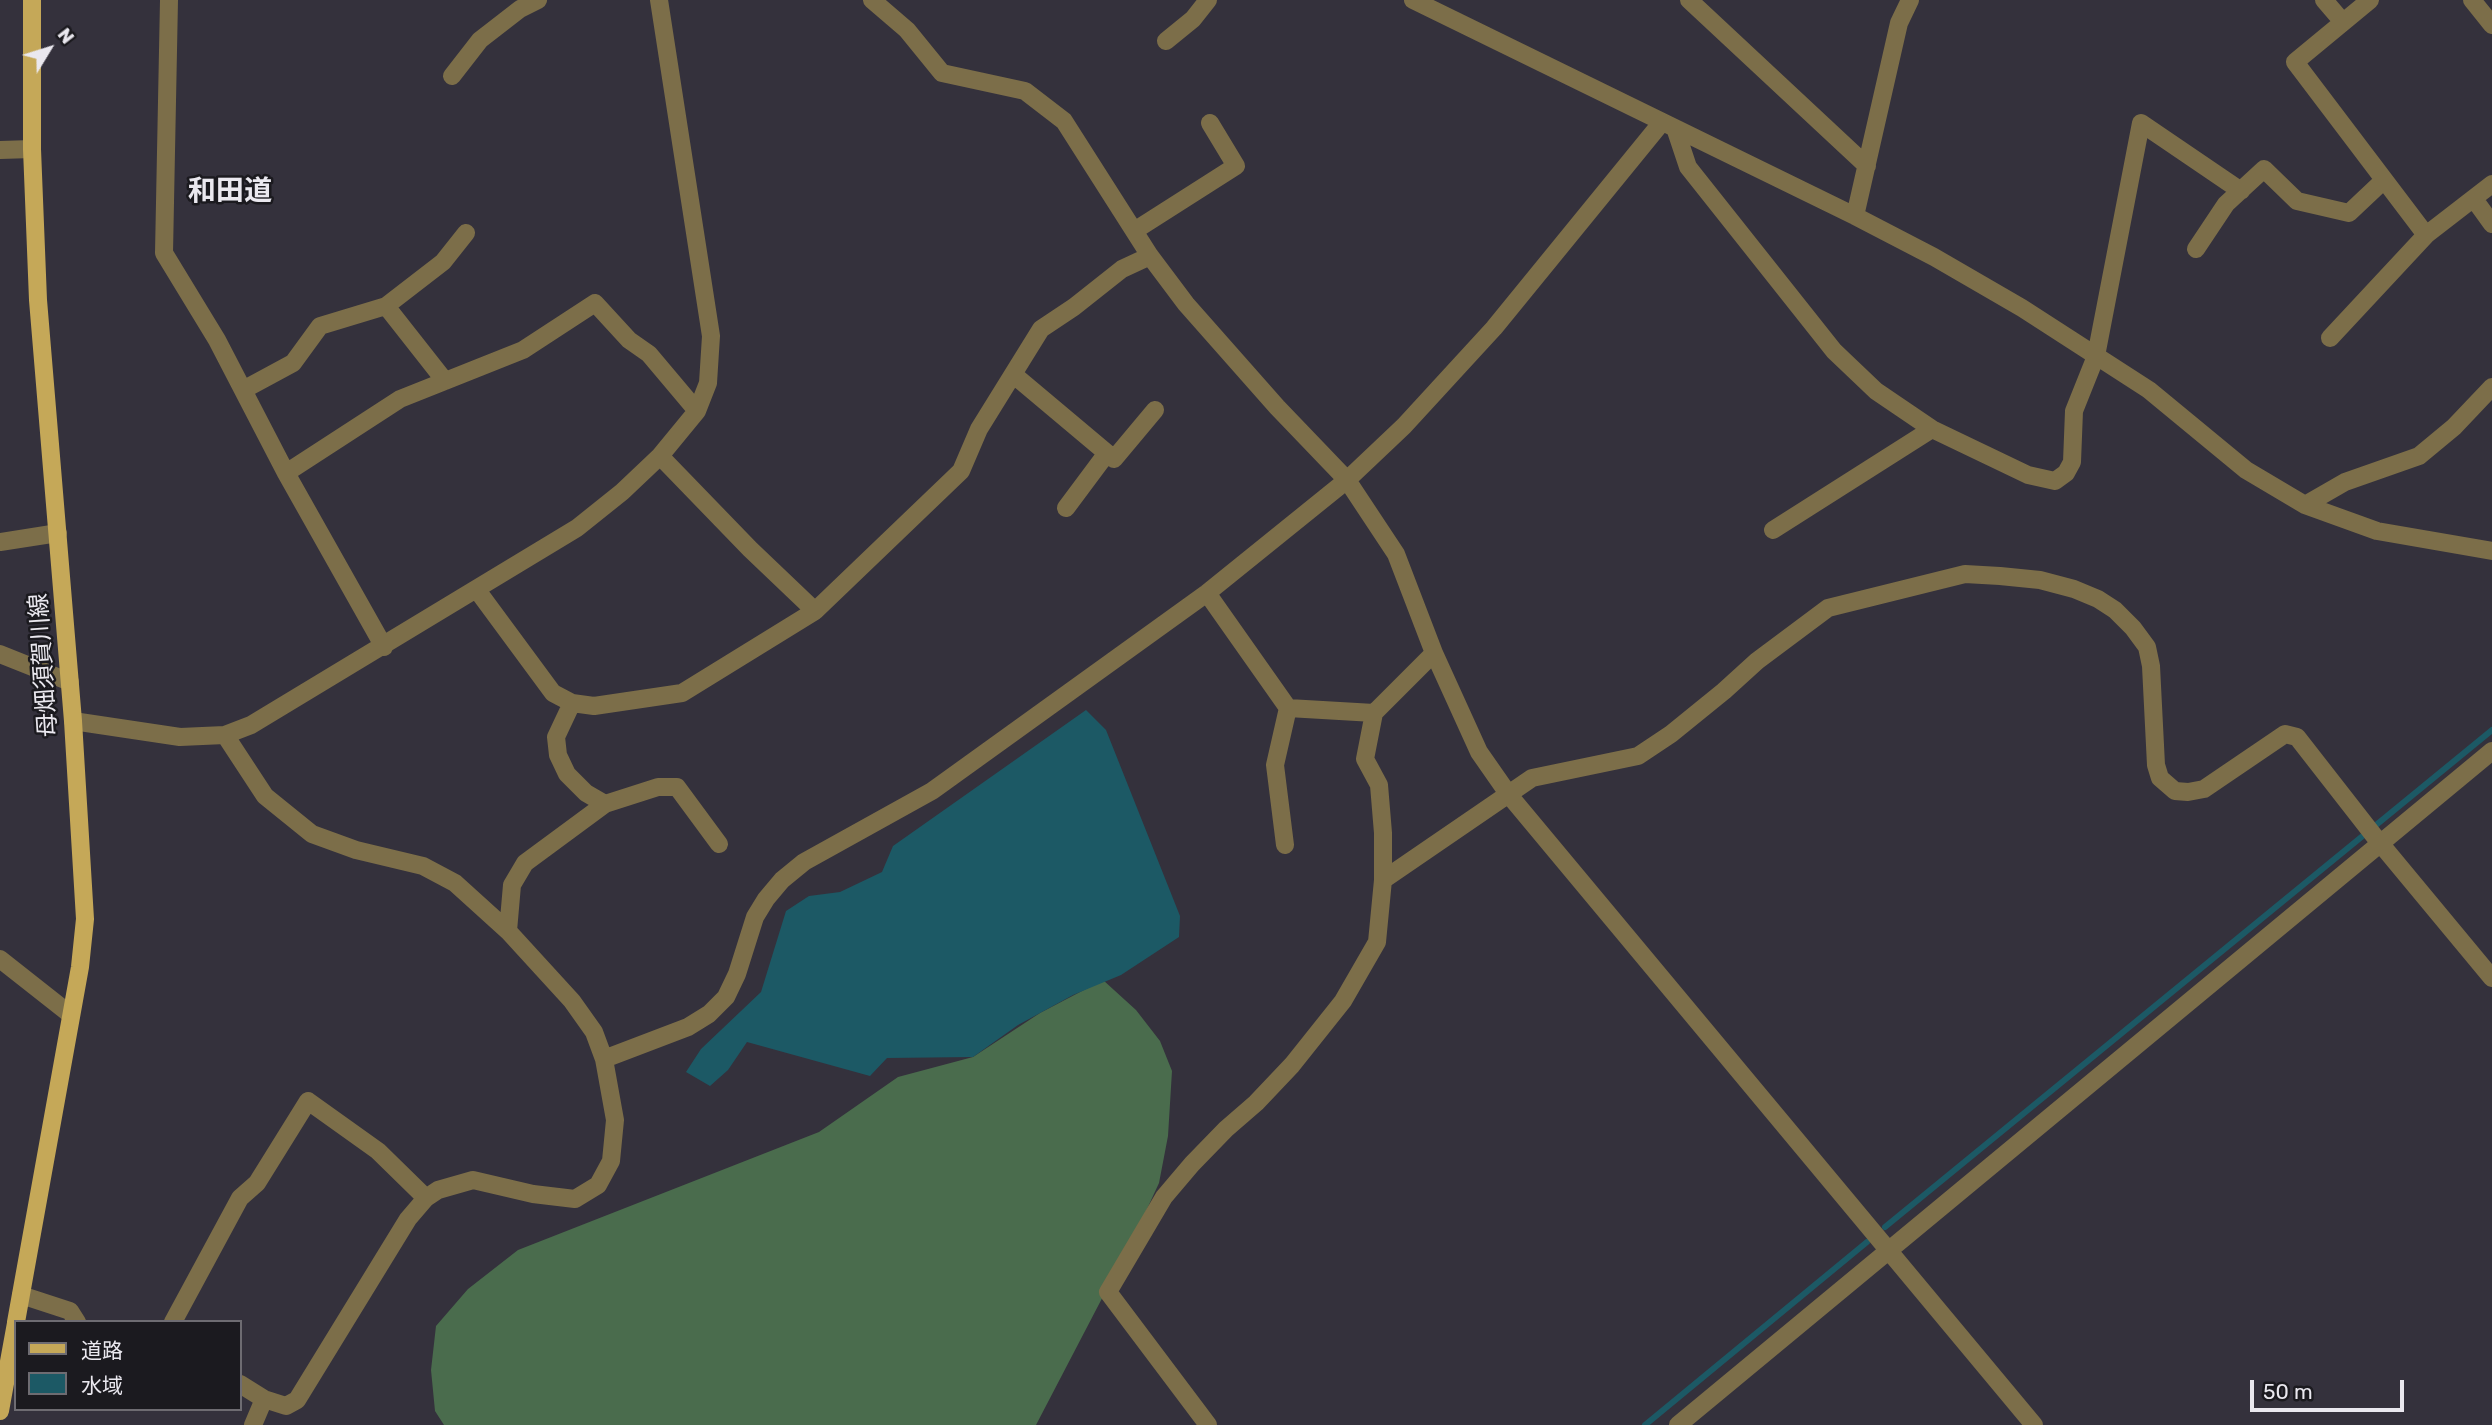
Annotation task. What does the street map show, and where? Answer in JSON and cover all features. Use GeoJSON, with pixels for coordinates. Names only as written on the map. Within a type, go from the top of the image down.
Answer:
{"type":"FeatureCollection","features":[{"type":"Feature","properties":{"kind":"main road","name":"母畑須賀川線"},"geometry":{"type":"LineString","coordinates":[[16,1320],[80,967],[85,919],[73,721],[38,300],[32,149],[32,0]]}},
{"type":"Feature","properties":{"kind":"main road","name":"母畑須賀川線"},"geometry":{"type":"LineString","coordinates":[[0,1411],[14,1333]]}},
{"type":"Feature","properties":{"kind":"street"},"geometry":{"type":"LineString","coordinates":[[169,0],[164,253],[217,340],[286,473],[384,647]]}},
{"type":"Feature","properties":{"kind":"street"},"geometry":{"type":"LineString","coordinates":[[452,76],[480,40],[520,9],[538,0]]}},
{"type":"Feature","properties":{"kind":"street"},"geometry":{"type":"LineString","coordinates":[[73,721],[180,737],[225,735],[251,726],[577,528],[622,492],[660,456],[697,411],[708,383],[711,336],[659,0]]}},
{"type":"Feature","properties":{"kind":"street"},"geometry":{"type":"LineString","coordinates":[[872,0],[907,30],[942,73],[1025,91],[1063,121],[1150,256],[1186,304],[1277,407],[1347,480],[1396,554],[1434,653],[1479,752],[1509,795],[2034,1425]]}},
{"type":"Feature","properties":{"kind":"street"},"geometry":{"type":"LineString","coordinates":[[1166,41],[1193,19],[1208,0]]}},
{"type":"Feature","properties":{"kind":"street"},"geometry":{"type":"LineString","coordinates":[[1413,0],[1934,257],[2022,308],[2149,390],[2246,470],[2305,505],[2377,531],[2492,551]]}},
{"type":"Feature","properties":{"kind":"street"},"geometry":{"type":"LineString","coordinates":[[1689,0],[1867,166]]}},
{"type":"Feature","properties":{"kind":"street"},"geometry":{"type":"LineString","coordinates":[[1855,216],[1899,23],[1910,0]]}},
{"type":"Feature","properties":{"kind":"street"},"geometry":{"type":"LineString","coordinates":[[2324,0],[2342,21]]}},
{"type":"Feature","properties":{"kind":"street"},"geometry":{"type":"LineString","coordinates":[[2370,0],[2295,62],[2426,235]]}},
{"type":"Feature","properties":{"kind":"street"},"geometry":{"type":"LineString","coordinates":[[2472,0],[2492,25]]}},
{"type":"Feature","properties":{"kind":"street"},"geometry":{"type":"LineString","coordinates":[[1134,231],[1236,166],[1210,123]]}},
{"type":"Feature","properties":{"kind":"street"},"geometry":{"type":"LineString","coordinates":[[1668,125],[1688,167],[1834,351],[1876,391],[1932,429],[2028,475],[2055,481],[2066,473],[2072,462],[2074,411],[2096,356],[2141,123],[2241,191]]}},
{"type":"Feature","properties":{"kind":"street"},"geometry":{"type":"LineString","coordinates":[[604,1059],[688,1027],[709,1014],[726,997],[737,974],[755,917],[766,899],[782,880],[804,862],[932,792],[1206,593],[1347,480],[1404,426],[1494,328],[1668,125]]}},
{"type":"Feature","properties":{"kind":"street"},"geometry":{"type":"LineString","coordinates":[[0,150],[32,149]]}},
{"type":"Feature","properties":{"kind":"street"},"geometry":{"type":"LineString","coordinates":[[2196,249],[2226,204],[2264,169],[2297,201],[2348,213],[2384,180]]}},
{"type":"Feature","properties":{"kind":"street"},"geometry":{"type":"LineString","coordinates":[[2330,338],[2426,235],[2492,184]]}},
{"type":"Feature","properties":{"kind":"street"},"geometry":{"type":"LineString","coordinates":[[2474,199],[2492,224]]}},
{"type":"Feature","properties":{"kind":"street"},"geometry":{"type":"LineString","coordinates":[[243,390],[293,363],[320,326],[386,306],[443,262],[467,233]]}},
{"type":"Feature","properties":{"kind":"street"},"geometry":{"type":"LineString","coordinates":[[477,590],[553,693],[572,703],[594,706],[682,693],[815,611],[961,471],[979,429],[1041,328],[1074,307],[1122,269],[1150,256]]}},
{"type":"Feature","properties":{"kind":"street"},"geometry":{"type":"LineString","coordinates":[[286,473],[400,399],[523,350],[595,303],[629,340],[649,354],[697,411]]}},
{"type":"Feature","properties":{"kind":"street"},"geometry":{"type":"LineString","coordinates":[[386,306],[445,381]]}},
{"type":"Feature","properties":{"kind":"street"},"geometry":{"type":"LineString","coordinates":[[1014,375],[1114,459],[1155,411]]}},
{"type":"Feature","properties":{"kind":"street"},"geometry":{"type":"LineString","coordinates":[[2305,505],[2345,482],[2419,456],[2454,427],[2492,387]]}},
{"type":"Feature","properties":{"kind":"street"},"geometry":{"type":"LineString","coordinates":[[1773,530],[1932,429]]}},
{"type":"Feature","properties":{"kind":"street"},"geometry":{"type":"LineString","coordinates":[[1066,508],[1107,453]]}},
{"type":"Feature","properties":{"kind":"street"},"geometry":{"type":"LineString","coordinates":[[660,456],[750,549],[815,611]]}},
{"type":"Feature","properties":{"kind":"street"},"geometry":{"type":"LineString","coordinates":[[0,542],[58,533]]}},
{"type":"Feature","properties":{"kind":"street"},"geometry":{"type":"LineString","coordinates":[[1383,880],[1532,778],[1638,756],[1671,734],[1757,661],[1828,608],[1965,574],[2040,580],[2098,598],[2133,628],[2147,648],[2151,666],[2156,765],[2160,778],[2175,791],[2204,789],[2284,734],[2297,737],[2492,978]]}},
{"type":"Feature","properties":{"kind":"street"},"geometry":{"type":"LineString","coordinates":[[1206,593],[1287,708],[1275,765],[1285,845]]}},
{"type":"Feature","properties":{"kind":"street"},"geometry":{"type":"LineString","coordinates":[[1209,1425],[1108,1292],[1164,1197],[1192,1164],[1292,1065],[1343,1001],[1377,942],[1383,880],[1383,833],[1379,785],[1364,759],[1374,713],[1434,653]]}},
{"type":"Feature","properties":{"kind":"street"},"geometry":{"type":"LineString","coordinates":[[0,654],[70,682]]}},
{"type":"Feature","properties":{"kind":"street"},"geometry":{"type":"LineString","coordinates":[[572,703],[556,737],[558,755],[567,774],[586,793],[605,804]]}},
{"type":"Feature","properties":{"kind":"street"},"geometry":{"type":"LineString","coordinates":[[1287,708],[1374,713]]}},
{"type":"Feature","properties":{"kind":"street"},"geometry":{"type":"LineString","coordinates":[[225,735],[265,796],[312,834],[356,850],[423,866],[455,883],[508,931],[572,1001],[594,1032],[604,1059],[615,1120],[611,1161],[598,1185],[575,1199],[533,1194],[473,1180],[438,1190],[426,1198],[408,1219],[297,1400],[286,1406],[264,1399],[242,1385]]}},
{"type":"Feature","properties":{"kind":"street"},"geometry":{"type":"LineString","coordinates":[[1678,1425],[2378,840],[2492,751]]}},
{"type":"Feature","properties":{"kind":"street"},"geometry":{"type":"LineString","coordinates":[[508,931],[512,885],[525,863],[605,804],[658,787],[677,787],[719,844]]}},
{"type":"Feature","properties":{"kind":"street"},"geometry":{"type":"LineString","coordinates":[[0,959],[71,1015]]}},
{"type":"Feature","properties":{"kind":"street"},"geometry":{"type":"LineString","coordinates":[[174,1320],[240,1198],[257,1183],[308,1101],[378,1151],[426,1198]]}},
{"type":"Feature","properties":{"kind":"street"},"geometry":{"type":"LineString","coordinates":[[21,1295],[70,1311],[76,1320]]}},
{"type":"Feature","properties":{"kind":"street"},"geometry":{"type":"LineString","coordinates":[[253,1425],[264,1399]]}},
{"type":"Feature","properties":{"kind":"green space"},"geometry":{"type":"Polygon","coordinates":[[[1103,980],[1136,1010],[1160,1041],[1172,1071],[1168,1136],[1159,1183],[1134,1237],[1036,1425],[444,1425],[435,1411],[431,1370],[436,1326],[468,1289],[518,1250],[819,1132],[898,1077],[973,1057],[1040,1013],[1103,980]]]}},
{"type":"Feature","properties":{"kind":"water"},"geometry":{"type":"Polygon","coordinates":[[[1086,710],[1106,730],[1180,916],[1179,937],[1121,975],[1073,995],[1018,1025],[973,1057],[887,1058],[870,1076],[747,1042],[728,1070],[710,1086],[686,1072],[701,1049],[761,992],[786,911],[809,896],[840,892],[882,872],[893,846],[1086,710]]]}},
{"type":"Feature","properties":{"kind":"waterway"},"geometry":{"type":"LineString","coordinates":[[1885,1227],[2492,730]]}},
{"type":"Feature","properties":{"kind":"waterway"},"geometry":{"type":"LineString","coordinates":[[1645,1425],[1867,1242]]}},
{"type":"Feature","properties":{"kind":"district","name":"和田道"},"geometry":{"type":"Point","coordinates":[230,192]}}]}
